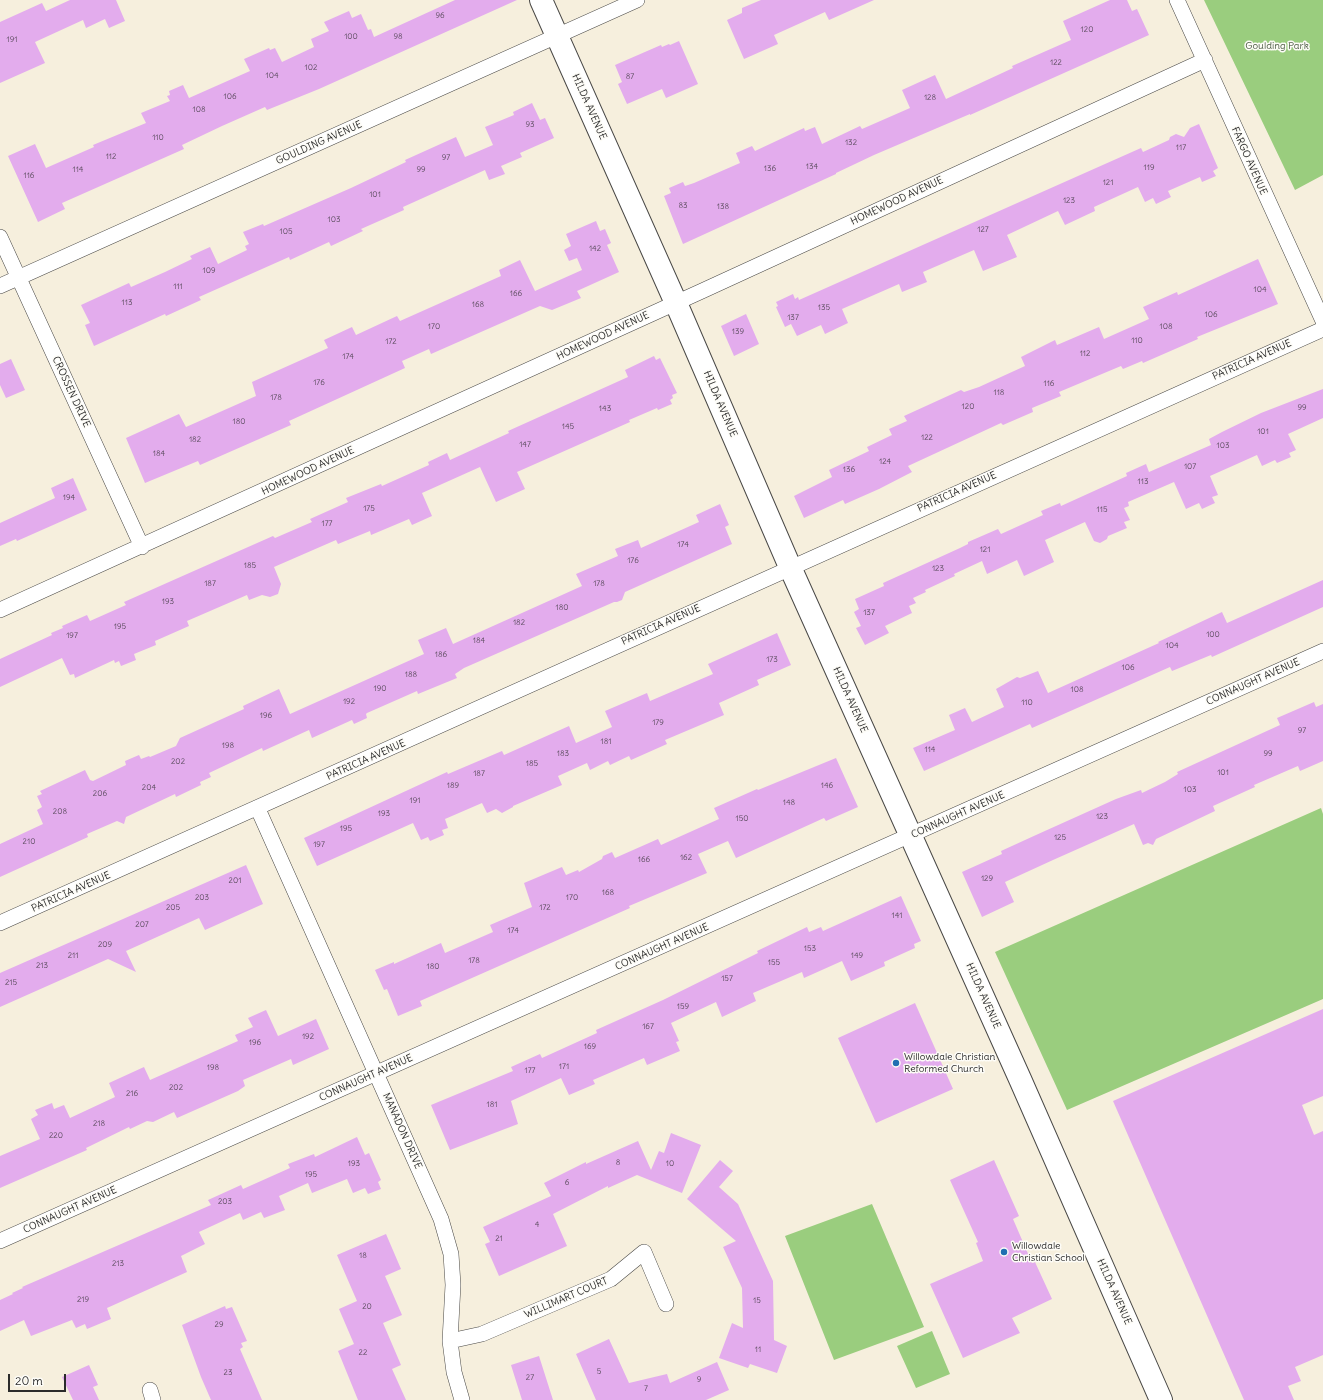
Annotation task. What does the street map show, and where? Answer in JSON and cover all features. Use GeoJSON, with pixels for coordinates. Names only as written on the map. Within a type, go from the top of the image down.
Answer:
{"type":"FeatureCollection","features":[{"type":"Feature","properties":{"kind":"street","name":"HILDA AVENUE"},"geometry":{"type":"LineString","coordinates":[[541,0],[676,303],[790,567],[1161,1400]]}},
{"type":"Feature","properties":{"kind":"street","name":"GOULDING AVENUE"},"geometry":{"type":"LineString","coordinates":[[0,286],[558,37],[637,0]]}},
{"type":"Feature","properties":{"kind":"street","name":"FARGO AVENUE"},"geometry":{"type":"LineString","coordinates":[[1177,0],[1323,321]]}},
{"type":"Feature","properties":{"kind":"street","name":"HOMEWOOD AVENUE"},"geometry":{"type":"LineString","coordinates":[[0,610],[142,547],[1204,60]]}},
{"type":"Feature","properties":{"kind":"street","name":"CROSSEN DRIVE"},"geometry":{"type":"LineString","coordinates":[[0,237],[142,547]]}},
{"type":"Feature","properties":{"kind":"street","name":"PATRICIA AVENUE"},"geometry":{"type":"LineString","coordinates":[[0,924],[258,809],[790,567],[1323,329]]}},
{"type":"Feature","properties":{"kind":"street","name":"CONNAUGHT AVENUE"},"geometry":{"type":"LineString","coordinates":[[0,1241],[1323,651]]}},
{"type":"Feature","properties":{"kind":"street","name":"MANADON DRIVE"},"geometry":{"type":"LineString","coordinates":[[258,809],[435,1204],[446,1235],[451,1254],[453,1285],[450,1341],[454,1372],[462,1400]]}},
{"type":"Feature","properties":{"kind":"street","name":"WILLIMART COURT"},"geometry":{"type":"LineString","coordinates":[[450,1341],[482,1334],[611,1279],[644,1252],[666,1304]]}},
{"type":"Feature","properties":{"kind":"green space","name":"Goulding Park"},"geometry":{"type":"Polygon","coordinates":[[[1204,0],[1323,0],[1323,175],[1295,190],[1204,0]]]}},
{"type":"Feature","properties":{"kind":"green space"},"geometry":{"type":"Polygon","coordinates":[[[1321,808],[1323,814],[1323,999],[1067,1110],[995,952],[1321,808]]]}},
{"type":"Feature","properties":{"kind":"green space"},"geometry":{"type":"Polygon","coordinates":[[[872,1204],[924,1327],[834,1360],[785,1236],[872,1204]]]}},
{"type":"Feature","properties":{"kind":"green space"},"geometry":{"type":"Polygon","coordinates":[[[932,1331],[950,1374],[916,1388],[897,1346],[932,1331]]]}},
{"type":"Feature","properties":{"kind":"building"},"geometry":{"type":"Polygon","coordinates":[[[70,0],[116,0],[125,21],[109,28],[105,19],[86,28],[83,20],[35,42],[45,63],[0,83],[0,22],[42,3],[46,11],[70,0]]]}},
{"type":"Feature","properties":{"kind":"building"},"geometry":{"type":"Polygon","coordinates":[[[455,0],[517,0],[319,89],[267,110],[265,107],[222,126],[182,145],[184,149],[62,203],[65,209],[38,222],[8,156],[35,144],[46,168],[94,147],[93,145],[146,123],[141,113],[170,101],[167,96],[170,95],[169,91],[183,85],[189,98],[250,71],[244,59],[269,48],[270,50],[275,48],[282,62],[314,47],[311,39],[329,31],[324,22],[349,11],[352,18],[361,14],[368,30],[371,29],[374,37],[455,0]]]}},
{"type":"Feature","properties":{"kind":"building"},"geometry":{"type":"Polygon","coordinates":[[[761,0],[874,0],[829,20],[825,12],[774,35],[778,44],[744,59],[727,20],[742,13],[742,8],[761,0]]]}},
{"type":"Feature","properties":{"kind":"building"},"geometry":{"type":"Polygon","coordinates":[[[1110,0],[1127,0],[1132,11],[1137,9],[1149,35],[970,115],[874,155],[683,244],[664,196],[671,193],[669,188],[683,182],[685,186],[694,183],[740,163],[736,153],[752,146],[755,151],[804,128],[805,131],[815,127],[822,144],[860,126],[862,129],[910,108],[902,90],[935,75],[946,99],[1013,68],[1012,66],[1071,40],[1063,21],[1110,0]]]}},
{"type":"Feature","properties":{"kind":"building"},"geometry":{"type":"Polygon","coordinates":[[[679,41],[698,84],[666,98],[662,89],[627,104],[618,84],[622,82],[615,65],[661,45],[662,47],[679,41]]]}},
{"type":"Feature","properties":{"kind":"building"},"geometry":{"type":"Polygon","coordinates":[[[532,103],[540,120],[545,118],[554,138],[520,153],[522,157],[501,166],[505,174],[489,180],[485,170],[403,207],[404,210],[361,229],[363,231],[331,246],[329,242],[290,260],[289,257],[199,297],[201,300],[166,316],[165,314],[94,346],[85,325],[90,323],[81,305],[129,283],[131,287],[165,272],[192,259],[190,256],[210,247],[218,264],[247,250],[245,246],[249,244],[243,232],[263,224],[264,226],[351,188],[406,162],[405,160],[456,137],[465,157],[493,145],[485,127],[514,115],[513,112],[532,103]]]}},
{"type":"Feature","properties":{"kind":"building"},"geometry":{"type":"Polygon","coordinates":[[[1199,124],[1218,168],[1213,171],[1216,176],[1202,182],[1200,177],[1168,191],[1171,197],[1156,204],[1153,198],[1145,202],[1138,187],[1094,207],[1095,211],[1065,225],[1058,211],[1007,235],[1017,257],[983,271],[974,250],[923,272],[927,282],[902,292],[899,284],[842,309],[848,323],[825,334],[821,325],[797,336],[791,324],[785,327],[776,307],[778,306],[776,302],[793,294],[795,299],[798,297],[799,300],[1141,148],[1143,152],[1169,140],[1170,137],[1176,134],[1184,137],[1190,128],[1199,124]]]}},
{"type":"Feature","properties":{"kind":"building"},"geometry":{"type":"Polygon","coordinates":[[[596,221],[600,231],[605,229],[611,243],[607,245],[619,272],[577,291],[581,298],[552,310],[540,306],[431,354],[429,349],[402,361],[405,368],[289,421],[291,425],[200,465],[198,461],[145,483],[126,438],[179,414],[186,427],[256,396],[252,382],[328,348],[324,340],[352,327],[356,335],[397,316],[400,321],[501,276],[499,270],[520,260],[535,291],[582,270],[577,258],[569,261],[564,250],[571,246],[566,234],[596,221]]]}},
{"type":"Feature","properties":{"kind":"building"},"geometry":{"type":"Polygon","coordinates":[[[1258,259],[1278,304],[1197,337],[1198,339],[1143,363],[1142,361],[1123,369],[1121,366],[1059,392],[1061,396],[1032,408],[1033,412],[1003,425],[1001,423],[908,466],[912,472],[879,489],[845,504],[843,500],[804,518],[794,496],[832,477],[829,470],[869,451],[867,447],[892,435],[889,429],[907,421],[904,416],[961,390],[964,392],[979,387],[1025,366],[1021,357],[1055,340],[1057,345],[1099,327],[1104,339],[1149,319],[1143,307],[1177,292],[1178,295],[1258,259]]]}},
{"type":"Feature","properties":{"kind":"building"},"geometry":{"type":"Polygon","coordinates":[[[746,314],[759,344],[734,356],[721,326],[746,314]]]}},
{"type":"Feature","properties":{"kind":"building"},"geometry":{"type":"Polygon","coordinates":[[[654,356],[656,360],[660,358],[677,393],[672,395],[673,398],[670,400],[672,404],[658,410],[657,408],[629,420],[630,422],[517,472],[525,489],[496,502],[480,467],[422,493],[432,516],[412,525],[409,519],[371,535],[370,531],[338,544],[336,540],[274,567],[281,584],[278,594],[270,597],[262,595],[249,600],[247,595],[187,621],[189,626],[155,641],[156,645],[134,654],[136,660],[121,666],[119,661],[115,663],[114,660],[75,678],[74,674],[70,675],[62,658],[0,687],[0,659],[52,635],[51,633],[63,628],[62,626],[87,615],[90,621],[126,605],[124,602],[273,536],[275,538],[312,522],[310,519],[348,502],[346,498],[381,484],[382,486],[429,465],[428,462],[447,453],[450,460],[509,433],[508,431],[628,377],[625,370],[654,356]]]}},
{"type":"Feature","properties":{"kind":"building"},"geometry":{"type":"Polygon","coordinates":[[[11,359],[25,390],[6,398],[0,385],[0,364],[11,359]]]}},
{"type":"Feature","properties":{"kind":"building"},"geometry":{"type":"Polygon","coordinates":[[[1323,389],[1323,418],[1288,434],[1296,450],[1289,453],[1291,457],[1277,463],[1275,460],[1262,466],[1257,455],[1210,476],[1218,495],[1212,497],[1215,503],[1202,509],[1199,503],[1186,509],[1174,482],[1128,502],[1129,506],[1124,508],[1130,520],[1124,522],[1127,528],[1108,536],[1107,539],[1100,543],[1094,541],[1085,522],[1045,540],[1054,562],[1024,576],[1017,560],[987,574],[982,561],[954,574],[955,576],[925,590],[926,592],[913,598],[916,603],[909,606],[912,613],[885,626],[889,633],[865,645],[856,628],[861,626],[854,612],[859,609],[855,599],[884,586],[883,583],[998,529],[1001,534],[1043,515],[1041,511],[1060,503],[1061,506],[1127,476],[1126,473],[1146,464],[1149,472],[1211,445],[1209,439],[1222,432],[1261,413],[1323,389]]]}},
{"type":"Feature","properties":{"kind":"building"},"geometry":{"type":"Polygon","coordinates":[[[73,478],[87,510],[17,541],[16,539],[0,546],[0,523],[55,498],[51,488],[73,478]]]}},
{"type":"Feature","properties":{"kind":"building"},"geometry":{"type":"Polygon","coordinates":[[[720,504],[729,525],[725,527],[732,544],[625,592],[622,600],[614,602],[464,668],[455,674],[457,678],[418,694],[417,691],[367,713],[367,718],[354,724],[352,720],[312,738],[309,730],[263,751],[262,748],[209,773],[211,777],[200,782],[201,785],[176,797],[175,794],[126,817],[124,824],[117,821],[87,834],[88,837],[0,877],[0,844],[43,824],[37,810],[42,807],[37,796],[42,794],[40,791],[85,770],[90,780],[93,781],[126,765],[125,761],[139,755],[141,759],[150,757],[176,746],[180,738],[244,709],[243,706],[279,689],[290,714],[424,654],[418,640],[446,628],[453,644],[582,586],[576,574],[618,556],[615,549],[638,540],[641,548],[699,522],[696,515],[720,504]]]}},
{"type":"Feature","properties":{"kind":"building"},"geometry":{"type":"Polygon","coordinates":[[[1323,580],[1323,607],[1212,657],[1211,655],[1172,671],[1170,667],[1032,728],[1030,724],[924,771],[913,748],[955,730],[949,715],[965,708],[972,722],[1004,707],[996,689],[1017,677],[1020,678],[1038,671],[1048,693],[1159,643],[1158,642],[1222,612],[1227,623],[1323,580]]]}},
{"type":"Feature","properties":{"kind":"building"},"geometry":{"type":"Polygon","coordinates":[[[777,633],[791,665],[757,680],[759,685],[719,703],[724,715],[665,740],[667,744],[631,760],[629,756],[610,765],[608,761],[590,770],[587,763],[558,776],[562,785],[513,806],[502,813],[496,809],[487,813],[482,803],[445,819],[448,828],[442,830],[444,835],[430,841],[428,837],[421,840],[413,823],[317,866],[304,838],[447,772],[448,774],[502,751],[504,755],[569,726],[576,743],[612,727],[605,711],[647,693],[650,701],[713,674],[708,664],[777,633]]]}},
{"type":"Feature","properties":{"kind":"building"},"geometry":{"type":"Polygon","coordinates":[[[1314,702],[1316,707],[1323,704],[1323,761],[1300,771],[1298,766],[1254,785],[1255,787],[1213,806],[1215,811],[1156,839],[1153,845],[1148,843],[1143,845],[1134,824],[1053,860],[1005,882],[1014,902],[982,917],[962,872],[1002,854],[1001,851],[1116,799],[1141,790],[1142,793],[1165,782],[1178,774],[1177,772],[1280,725],[1277,718],[1314,702]]]}},
{"type":"Feature","properties":{"kind":"building"},"geometry":{"type":"Polygon","coordinates":[[[836,758],[858,807],[826,821],[824,818],[736,858],[728,841],[698,854],[707,873],[629,906],[630,908],[420,1001],[422,1006],[398,1016],[387,989],[384,990],[375,970],[394,962],[394,964],[441,943],[445,953],[493,932],[490,925],[532,907],[524,883],[562,867],[566,875],[578,870],[579,872],[602,859],[603,856],[612,852],[615,858],[658,839],[661,845],[719,819],[714,808],[757,789],[758,790],[836,758]]]}},
{"type":"Feature","properties":{"kind":"building"},"geometry":{"type":"Polygon","coordinates":[[[246,865],[263,904],[205,930],[199,918],[126,951],[136,972],[108,959],[0,1007],[0,973],[246,865]]]}},
{"type":"Feature","properties":{"kind":"building"},"geometry":{"type":"Polygon","coordinates":[[[901,896],[921,941],[914,944],[915,948],[884,962],[885,966],[851,981],[842,961],[804,978],[802,972],[753,993],[756,1001],[722,1017],[716,1002],[671,1023],[679,1041],[676,1042],[680,1051],[647,1065],[644,1058],[593,1080],[595,1084],[569,1095],[561,1078],[511,1101],[518,1124],[450,1150],[431,1105],[513,1071],[511,1067],[540,1054],[542,1058],[597,1033],[596,1030],[663,1000],[758,953],[757,951],[807,927],[809,932],[821,927],[823,931],[901,896]]]}},
{"type":"Feature","properties":{"kind":"building","name":"Willowdale Christian Reformed Church"},"geometry":{"type":"Polygon","coordinates":[[[915,1003],[953,1089],[876,1123],[838,1038],[915,1003]]]}},
{"type":"Feature","properties":{"kind":"building"},"geometry":{"type":"Polygon","coordinates":[[[1323,1009],[1323,1096],[1302,1105],[1314,1135],[1323,1131],[1323,1355],[1295,1367],[1301,1381],[1288,1386],[1294,1400],[1244,1400],[1113,1101],[1323,1009]]]}},
{"type":"Feature","properties":{"kind":"building"},"geometry":{"type":"Polygon","coordinates":[[[266,1010],[278,1036],[316,1019],[329,1049],[293,1065],[291,1059],[243,1080],[245,1086],[238,1091],[177,1118],[174,1112],[153,1122],[147,1121],[130,1129],[129,1127],[86,1148],[87,1150],[0,1188],[0,1156],[40,1139],[31,1119],[38,1115],[35,1110],[52,1103],[54,1109],[64,1105],[70,1118],[115,1097],[109,1083],[144,1067],[150,1080],[238,1041],[235,1035],[253,1027],[248,1018],[266,1010]]]}},
{"type":"Feature","properties":{"kind":"building"},"geometry":{"type":"Polygon","coordinates":[[[671,1133],[701,1145],[682,1193],[637,1175],[608,1188],[608,1186],[553,1214],[567,1246],[499,1276],[485,1244],[490,1242],[483,1227],[551,1196],[544,1183],[586,1162],[586,1164],[638,1141],[651,1170],[659,1151],[664,1153],[671,1133]]]}},
{"type":"Feature","properties":{"kind":"building"},"geometry":{"type":"Polygon","coordinates":[[[357,1137],[365,1155],[369,1153],[381,1180],[378,1182],[381,1189],[368,1194],[365,1188],[353,1193],[347,1179],[312,1193],[308,1183],[279,1196],[285,1210],[264,1218],[261,1212],[243,1220],[240,1213],[199,1232],[205,1244],[181,1256],[187,1272],[107,1308],[111,1319],[87,1329],[85,1324],[76,1328],[72,1320],[31,1336],[24,1320],[0,1331],[0,1300],[13,1294],[12,1293],[23,1288],[22,1287],[211,1205],[208,1200],[241,1185],[243,1189],[290,1168],[288,1164],[314,1154],[315,1157],[357,1137]]]}},
{"type":"Feature","properties":{"kind":"building"},"geometry":{"type":"Polygon","coordinates":[[[720,1160],[733,1171],[719,1187],[738,1204],[773,1281],[774,1340],[787,1346],[777,1373],[750,1364],[748,1368],[719,1358],[732,1323],[743,1328],[742,1288],[723,1247],[736,1241],[687,1199],[720,1160]]]}},
{"type":"Feature","properties":{"kind":"building","name":"Willowdale Christian School"},"geometry":{"type":"Polygon","coordinates":[[[994,1160],[1019,1216],[1013,1219],[1032,1263],[1035,1262],[1052,1299],[1012,1318],[1020,1333],[963,1358],[930,1284],[983,1261],[976,1243],[978,1242],[950,1180],[994,1160]]]}},
{"type":"Feature","properties":{"kind":"building"},"geometry":{"type":"Polygon","coordinates":[[[386,1234],[401,1269],[385,1276],[402,1315],[383,1323],[401,1365],[392,1369],[406,1400],[358,1400],[338,1351],[354,1344],[339,1309],[357,1301],[337,1255],[386,1234]]]}},
{"type":"Feature","properties":{"kind":"building"},"geometry":{"type":"Polygon","coordinates":[[[225,1306],[226,1309],[232,1307],[247,1341],[241,1343],[243,1347],[240,1349],[262,1400],[211,1400],[201,1377],[182,1325],[225,1306]]]}},
{"type":"Feature","properties":{"kind":"building"},"geometry":{"type":"Polygon","coordinates":[[[609,1339],[629,1383],[667,1374],[670,1383],[717,1362],[729,1390],[706,1400],[596,1400],[576,1354],[609,1339]]]}},
{"type":"Feature","properties":{"kind":"building"},"geometry":{"type":"Polygon","coordinates":[[[539,1356],[553,1400],[522,1400],[511,1365],[539,1356]]]}},
{"type":"Feature","properties":{"kind":"building"},"geometry":{"type":"Polygon","coordinates":[[[89,1365],[98,1385],[93,1387],[99,1400],[73,1400],[62,1377],[89,1365]]]}},
{"type":"Feature","properties":{"kind":"place","name":"Willowdale Christian Reformed Church"},"geometry":{"type":"Point","coordinates":[896,1063]}},
{"type":"Feature","properties":{"kind":"place","name":"Willowdale Christian School"},"geometry":{"type":"Point","coordinates":[1004,1252]}}]}
